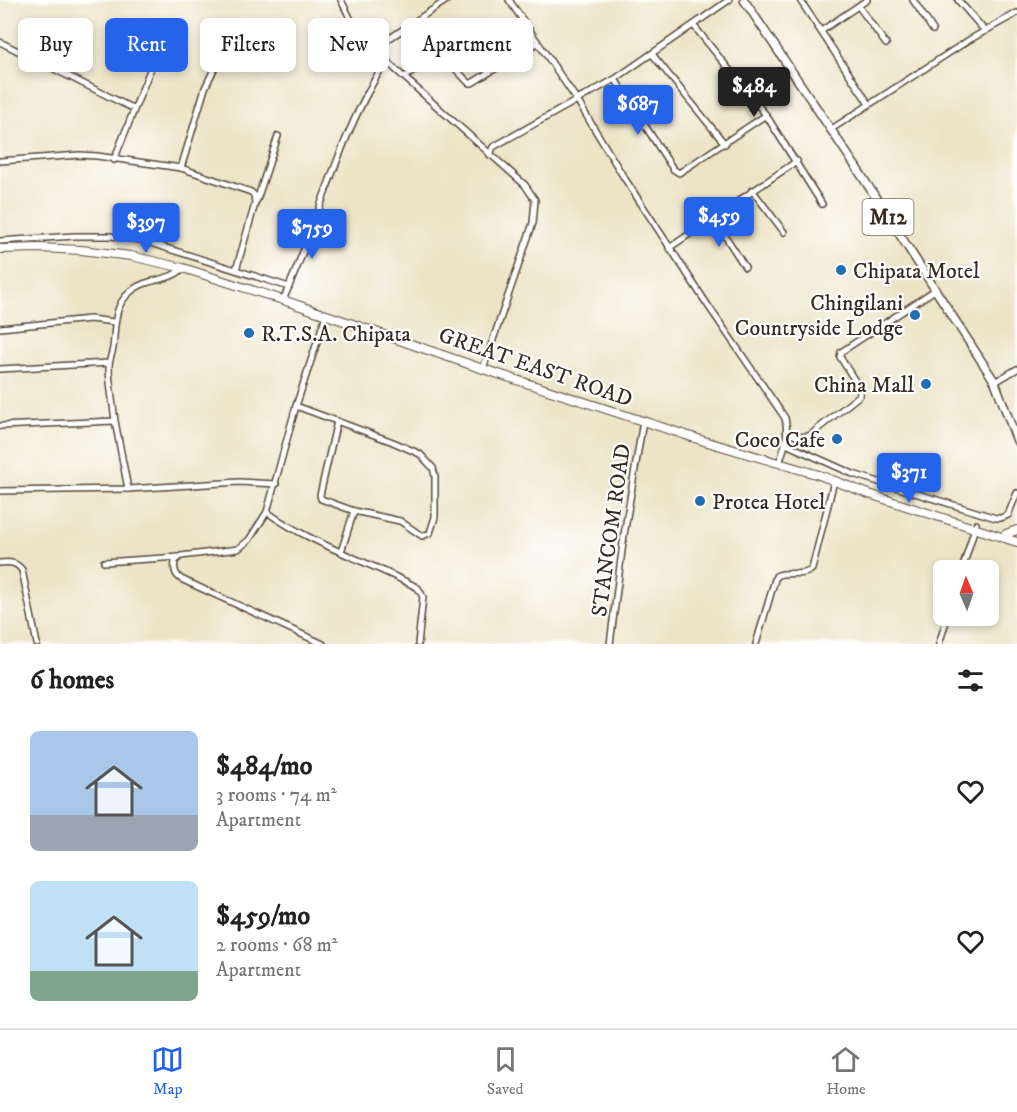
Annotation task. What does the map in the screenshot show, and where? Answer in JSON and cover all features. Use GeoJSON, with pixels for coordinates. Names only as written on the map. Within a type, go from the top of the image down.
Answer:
{"type":"FeatureCollection","features":[{"type":"Feature","properties":{"kind":"highway","name":"GREAT EAST ROAD"},"geometry":{"type":"LineString","coordinates":[[0,249],[81,250],[131,256],[183,268],[483,369],[1017,540]]}},
{"type":"Feature","properties":{"kind":"highway","name":"GREAT EAST ROAD"},"geometry":{"type":"LineString","coordinates":[[976,526],[1006,534],[1017,540]]}},
{"type":"Feature","properties":{"kind":"highway"},"geometry":{"type":"LineString","coordinates":[[1006,534],[1017,530]]}},
{"type":"Feature","properties":{"kind":"main road","name":"M12"},"geometry":{"type":"LineString","coordinates":[[744,0],[995,382],[1017,441]]}},
{"type":"Feature","properties":{"kind":"street"},"geometry":{"type":"LineString","coordinates":[[341,0],[350,18]]}},
{"type":"Feature","properties":{"kind":"street"},"geometry":{"type":"LineString","coordinates":[[389,39],[447,0]]}},
{"type":"Feature","properties":{"kind":"street"},"geometry":{"type":"LineString","coordinates":[[509,0],[577,100],[669,248],[785,418],[786,444],[779,463]]}},
{"type":"Feature","properties":{"kind":"street"},"geometry":{"type":"LineString","coordinates":[[490,155],[494,147],[615,79],[729,0]]}},
{"type":"Feature","properties":{"kind":"street"},"geometry":{"type":"LineString","coordinates":[[800,0],[869,104]]}},
{"type":"Feature","properties":{"kind":"street"},"geometry":{"type":"LineString","coordinates":[[822,31],[867,0]]}},
{"type":"Feature","properties":{"kind":"street"},"geometry":{"type":"LineString","coordinates":[[913,0],[933,30]]}},
{"type":"Feature","properties":{"kind":"street"},"geometry":{"type":"LineString","coordinates":[[958,0],[985,31]]}},
{"type":"Feature","properties":{"kind":"street"},"geometry":{"type":"LineString","coordinates":[[859,7],[886,44]]}},
{"type":"Feature","properties":{"kind":"street"},"geometry":{"type":"LineString","coordinates":[[830,130],[1017,13]]}},
{"type":"Feature","properties":{"kind":"street"},"geometry":{"type":"LineString","coordinates":[[694,26],[766,115],[822,204]]}},
{"type":"Feature","properties":{"kind":"street"},"geometry":{"type":"LineString","coordinates":[[0,42],[134,109]]}},
{"type":"Feature","properties":{"kind":"street"},"geometry":{"type":"LineString","coordinates":[[404,77],[442,55],[472,83],[537,43]]}},
{"type":"Feature","properties":{"kind":"street"},"geometry":{"type":"LineString","coordinates":[[652,54],[725,144]]}},
{"type":"Feature","properties":{"kind":"street"},"geometry":{"type":"LineString","coordinates":[[389,62],[532,194],[535,200],[536,210],[533,223],[483,369]]}},
{"type":"Feature","properties":{"kind":"street"},"geometry":{"type":"LineString","coordinates":[[114,160],[149,72]]}},
{"type":"Feature","properties":{"kind":"street"},"geometry":{"type":"LineString","coordinates":[[180,168],[205,88],[213,72]]}},
{"type":"Feature","properties":{"kind":"street"},"geometry":{"type":"LineString","coordinates":[[283,300],[345,140],[367,92],[379,72]]}},
{"type":"Feature","properties":{"kind":"street"},"geometry":{"type":"LineString","coordinates":[[615,79],[675,171],[679,173],[766,115]]}},
{"type":"Feature","properties":{"kind":"street"},"geometry":{"type":"LineString","coordinates":[[236,270],[278,136]]}},
{"type":"Feature","properties":{"kind":"street"},"geometry":{"type":"LineString","coordinates":[[0,161],[79,155],[180,168],[251,192],[254,195],[255,204]]}},
{"type":"Feature","properties":{"kind":"street"},"geometry":{"type":"LineString","coordinates":[[669,248],[797,161]]}},
{"type":"Feature","properties":{"kind":"street"},"geometry":{"type":"LineString","coordinates":[[752,190],[784,232]]}},
{"type":"Feature","properties":{"kind":"street"},"geometry":{"type":"LineString","coordinates":[[713,217],[745,267]]}},
{"type":"Feature","properties":{"kind":"street"},"geometry":{"type":"LineString","coordinates":[[0,241],[74,236],[111,236],[141,240],[289,287]]}},
{"type":"Feature","properties":{"kind":"street"},"geometry":{"type":"LineString","coordinates":[[128,489],[115,421],[109,363],[113,350],[114,322],[127,294],[145,282],[176,275],[183,268]]}},
{"type":"Feature","properties":{"kind":"street"},"geometry":{"type":"LineString","coordinates":[[787,433],[799,437],[809,436],[860,395],[860,389],[840,357],[841,352],[935,290]]}},
{"type":"Feature","properties":{"kind":"street"},"geometry":{"type":"LineString","coordinates":[[104,562],[238,549],[249,540],[267,512],[296,406],[326,315]]}},
{"type":"Feature","properties":{"kind":"street"},"geometry":{"type":"LineString","coordinates":[[0,328],[90,319],[114,322]]}},
{"type":"Feature","properties":{"kind":"street"},"geometry":{"type":"LineString","coordinates":[[0,369],[109,363]]}},
{"type":"Feature","properties":{"kind":"street"},"geometry":{"type":"LineString","coordinates":[[995,382],[1017,369]]}},
{"type":"Feature","properties":{"kind":"street"},"geometry":{"type":"LineString","coordinates":[[296,406],[337,421],[420,454],[433,468],[435,476],[433,526],[429,533],[422,536],[400,521],[354,511],[323,501],[320,495],[337,421]]}},
{"type":"Feature","properties":{"kind":"street"},"geometry":{"type":"LineString","coordinates":[[0,426],[115,421]]}},
{"type":"Feature","properties":{"kind":"street","name":"STANCOM ROAD"},"geometry":{"type":"LineString","coordinates":[[610,644],[624,535],[643,421]]}},
{"type":"Feature","properties":{"kind":"street"},"geometry":{"type":"LineString","coordinates":[[786,444],[853,474],[996,518],[1008,515],[1017,493]]}},
{"type":"Feature","properties":{"kind":"street"},"geometry":{"type":"LineString","coordinates":[[756,644],[776,576],[784,573],[806,573],[812,569],[834,481]]}},
{"type":"Feature","properties":{"kind":"street"},"geometry":{"type":"LineString","coordinates":[[0,491],[128,489],[239,482],[276,484]]}},
{"type":"Feature","properties":{"kind":"street"},"geometry":{"type":"LineString","coordinates":[[341,552],[354,511]]}},
{"type":"Feature","properties":{"kind":"street"},"geometry":{"type":"LineString","coordinates":[[267,512],[287,526],[418,588],[423,597],[418,644]]}},
{"type":"Feature","properties":{"kind":"street"},"geometry":{"type":"LineString","coordinates":[[965,560],[976,526]]}},
{"type":"Feature","properties":{"kind":"street"},"geometry":{"type":"LineString","coordinates":[[179,556],[174,566],[175,573],[181,579],[323,644]]}},
{"type":"Feature","properties":{"kind":"street"},"geometry":{"type":"LineString","coordinates":[[0,563],[12,562],[22,570],[37,644]]}},
{"type":"Feature","properties":{"kind":"street"},"geometry":{"type":"LineString","coordinates":[[939,644],[945,626]]}},
{"type":"Feature","properties":{"kind":"place","name":"Chipata Motel"},"geometry":{"type":"Point","coordinates":[841,270]}},
{"type":"Feature","properties":{"kind":"place","name":"Chingilani Countryside Lodge"},"geometry":{"type":"Point","coordinates":[915,315]}},
{"type":"Feature","properties":{"kind":"place","name":"R.T.S.A. Chipata"},"geometry":{"type":"Point","coordinates":[249,333]}},
{"type":"Feature","properties":{"kind":"place","name":"China Mall"},"geometry":{"type":"Point","coordinates":[926,384]}},
{"type":"Feature","properties":{"kind":"place","name":"Coco Cafe"},"geometry":{"type":"Point","coordinates":[837,439]}},
{"type":"Feature","properties":{"kind":"place","name":"Protea Hotel"},"geometry":{"type":"Point","coordinates":[700,501]}}]}
